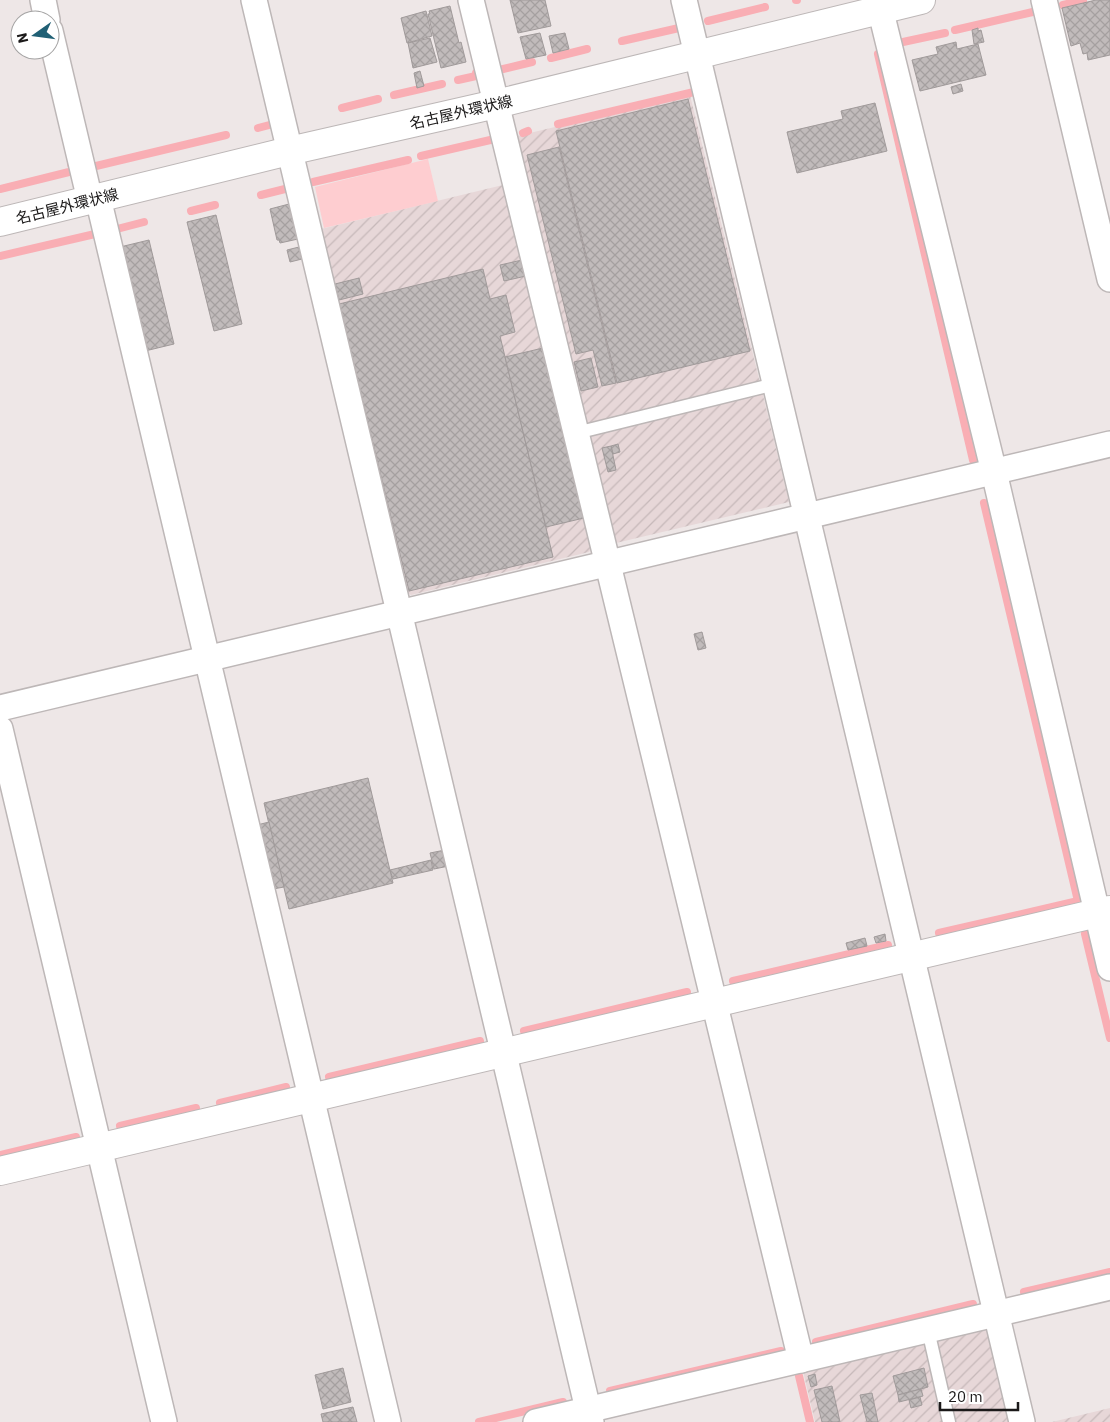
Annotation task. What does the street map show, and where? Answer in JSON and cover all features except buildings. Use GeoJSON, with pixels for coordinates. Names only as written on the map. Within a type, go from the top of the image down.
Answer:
{"type":"FeatureCollection","features":[{"type":"Feature","properties":{"kind":"street"},"geometry":{"type":"LineString","coordinates":[[254,0],[589,1416]]}},
{"type":"Feature","properties":{"kind":"street"},"geometry":{"type":"LineString","coordinates":[[471,0],[801,1360]]}},
{"type":"Feature","properties":{"kind":"street"},"geometry":{"type":"LineString","coordinates":[[684,0],[1022,1422]]}},
{"type":"Feature","properties":{"kind":"street","name":"名古屋外環状線"},"geometry":{"type":"LineString","coordinates":[[0,222],[289,151],[496,104],[697,54],[867,6],[921,0]]}},
{"type":"Feature","properties":{"kind":"street"},"geometry":{"type":"LineString","coordinates":[[1044,0],[1110,279]]}},
{"type":"Feature","properties":{"kind":"street"},"geometry":{"type":"LineString","coordinates":[[867,6],[994,472],[1104,911],[1110,968]]}},
{"type":"Feature","properties":{"kind":"street"},"geometry":{"type":"LineString","coordinates":[[58,60],[94,199],[207,658],[388,1422]]}},
{"type":"Feature","properties":{"kind":"street"},"geometry":{"type":"LineString","coordinates":[[0,708],[1110,444]]}},
{"type":"Feature","properties":{"kind":"street"},"geometry":{"type":"LineString","coordinates":[[0,729],[164,1422]]}},
{"type":"Feature","properties":{"kind":"street"},"geometry":{"type":"LineString","coordinates":[[0,1171],[1104,911]]}},
{"type":"Feature","properties":{"kind":"street"},"geometry":{"type":"LineString","coordinates":[[536,1422],[589,1416],[801,1360],[1110,1287]]}},
{"type":"Feature","properties":{"kind":"lane"},"geometry":{"type":"LineString","coordinates":[[576,433],[775,384]]}},
{"type":"Feature","properties":{"kind":"lane"},"geometry":{"type":"LineString","coordinates":[[928,1330],[949,1422]]}},
{"type":"Feature","properties":{"kind":"shaded area"},"geometry":{"type":"Polygon","coordinates":[[[690,95],[789,502],[616,543],[517,136],[690,95]]]}},
{"type":"Feature","properties":{"kind":"shaded area"},"geometry":{"type":"Polygon","coordinates":[[[428,159],[438,201],[324,228],[315,187],[428,159]]]}},
{"type":"Feature","properties":{"kind":"shaded area"},"geometry":{"type":"Polygon","coordinates":[[[507,184],[594,545],[589,552],[411,595],[404,591],[317,230],[507,184]]]}},
{"type":"Feature","properties":{"kind":"shaded area"},"geometry":{"type":"Polygon","coordinates":[[[980,1325],[990,1331],[1012,1422],[815,1422],[802,1367],[980,1325]]]}},
{"type":"Feature","properties":{"kind":"shaded area"},"geometry":{"type":"Polygon","coordinates":[[[1110,1408],[1110,1422],[1052,1422],[1110,1408]]]}},
{"type":"Feature","properties":{"kind":"waterway"},"geometry":{"type":"LineString","coordinates":[[1063,5],[1083,0]]}},
{"type":"Feature","properties":{"kind":"waterway"},"geometry":{"type":"LineString","coordinates":[[708,21],[765,7]]}},
{"type":"Feature","properties":{"kind":"waterway"},"geometry":{"type":"LineString","coordinates":[[955,30],[1037,11]]}},
{"type":"Feature","properties":{"kind":"waterway"},"geometry":{"type":"LineString","coordinates":[[622,41],[679,28]]}},
{"type":"Feature","properties":{"kind":"waterway"},"geometry":{"type":"LineString","coordinates":[[903,42],[945,33]]}},
{"type":"Feature","properties":{"kind":"waterway"},"geometry":{"type":"LineString","coordinates":[[551,58],[587,49]]}},
{"type":"Feature","properties":{"kind":"waterway"},"geometry":{"type":"LineString","coordinates":[[878,54],[973,460]]}},
{"type":"Feature","properties":{"kind":"waterway"},"geometry":{"type":"LineString","coordinates":[[499,70],[532,62]]}},
{"type":"Feature","properties":{"kind":"waterway"},"geometry":{"type":"LineString","coordinates":[[458,80],[476,76],[476,73]]}},
{"type":"Feature","properties":{"kind":"waterway"},"geometry":{"type":"LineString","coordinates":[[394,95],[442,84]]}},
{"type":"Feature","properties":{"kind":"waterway"},"geometry":{"type":"LineString","coordinates":[[558,124],[694,92]]}},
{"type":"Feature","properties":{"kind":"waterway"},"geometry":{"type":"LineString","coordinates":[[342,108],[378,99]]}},
{"type":"Feature","properties":{"kind":"waterway"},"geometry":{"type":"LineString","coordinates":[[258,128],[277,123]]}},
{"type":"Feature","properties":{"kind":"waterway"},"geometry":{"type":"LineString","coordinates":[[523,133],[528,131]]}},
{"type":"Feature","properties":{"kind":"waterway"},"geometry":{"type":"LineString","coordinates":[[96,166],[226,135]]}},
{"type":"Feature","properties":{"kind":"waterway"},"geometry":{"type":"LineString","coordinates":[[421,156],[499,138]]}},
{"type":"Feature","properties":{"kind":"waterway"},"geometry":{"type":"LineString","coordinates":[[313,182],[408,160]]}},
{"type":"Feature","properties":{"kind":"waterway"},"geometry":{"type":"LineString","coordinates":[[0,189],[73,171],[71,164]]}},
{"type":"Feature","properties":{"kind":"waterway"},"geometry":{"type":"LineString","coordinates":[[261,195],[289,188]]}},
{"type":"Feature","properties":{"kind":"waterway"},"geometry":{"type":"LineString","coordinates":[[191,211],[215,205]]}},
{"type":"Feature","properties":{"kind":"waterway"},"geometry":{"type":"LineString","coordinates":[[117,229],[144,222]]}},
{"type":"Feature","properties":{"kind":"waterway"},"geometry":{"type":"LineString","coordinates":[[0,256],[95,234]]}},
{"type":"Feature","properties":{"kind":"waterway"},"geometry":{"type":"LineString","coordinates":[[939,933],[1078,901],[984,503]]}},
{"type":"Feature","properties":{"kind":"waterway"},"geometry":{"type":"LineString","coordinates":[[1085,934],[1110,1038]]}},
{"type":"Feature","properties":{"kind":"waterway"},"geometry":{"type":"LineString","coordinates":[[733,981],[888,945]]}},
{"type":"Feature","properties":{"kind":"waterway"},"geometry":{"type":"LineString","coordinates":[[524,1031],[687,992]]}},
{"type":"Feature","properties":{"kind":"waterway"},"geometry":{"type":"LineString","coordinates":[[329,1077],[480,1041]]}},
{"type":"Feature","properties":{"kind":"waterway"},"geometry":{"type":"LineString","coordinates":[[220,1103],[286,1087]]}},
{"type":"Feature","properties":{"kind":"waterway"},"geometry":{"type":"LineString","coordinates":[[120,1126],[196,1108]]}},
{"type":"Feature","properties":{"kind":"waterway"},"geometry":{"type":"LineString","coordinates":[[0,1155],[76,1137]]}},
{"type":"Feature","properties":{"kind":"waterway"},"geometry":{"type":"LineString","coordinates":[[1024,1292],[1110,1272]]}},
{"type":"Feature","properties":{"kind":"waterway"},"geometry":{"type":"LineString","coordinates":[[816,1342],[973,1304]]}},
{"type":"Feature","properties":{"kind":"waterway"},"geometry":{"type":"LineString","coordinates":[[610,1391],[781,1351]]}},
{"type":"Feature","properties":{"kind":"waterway"},"geometry":{"type":"LineString","coordinates":[[799,1376],[810,1422]]}},
{"type":"Feature","properties":{"kind":"waterway"},"geometry":{"type":"LineString","coordinates":[[479,1422],[563,1402]]}}]}
